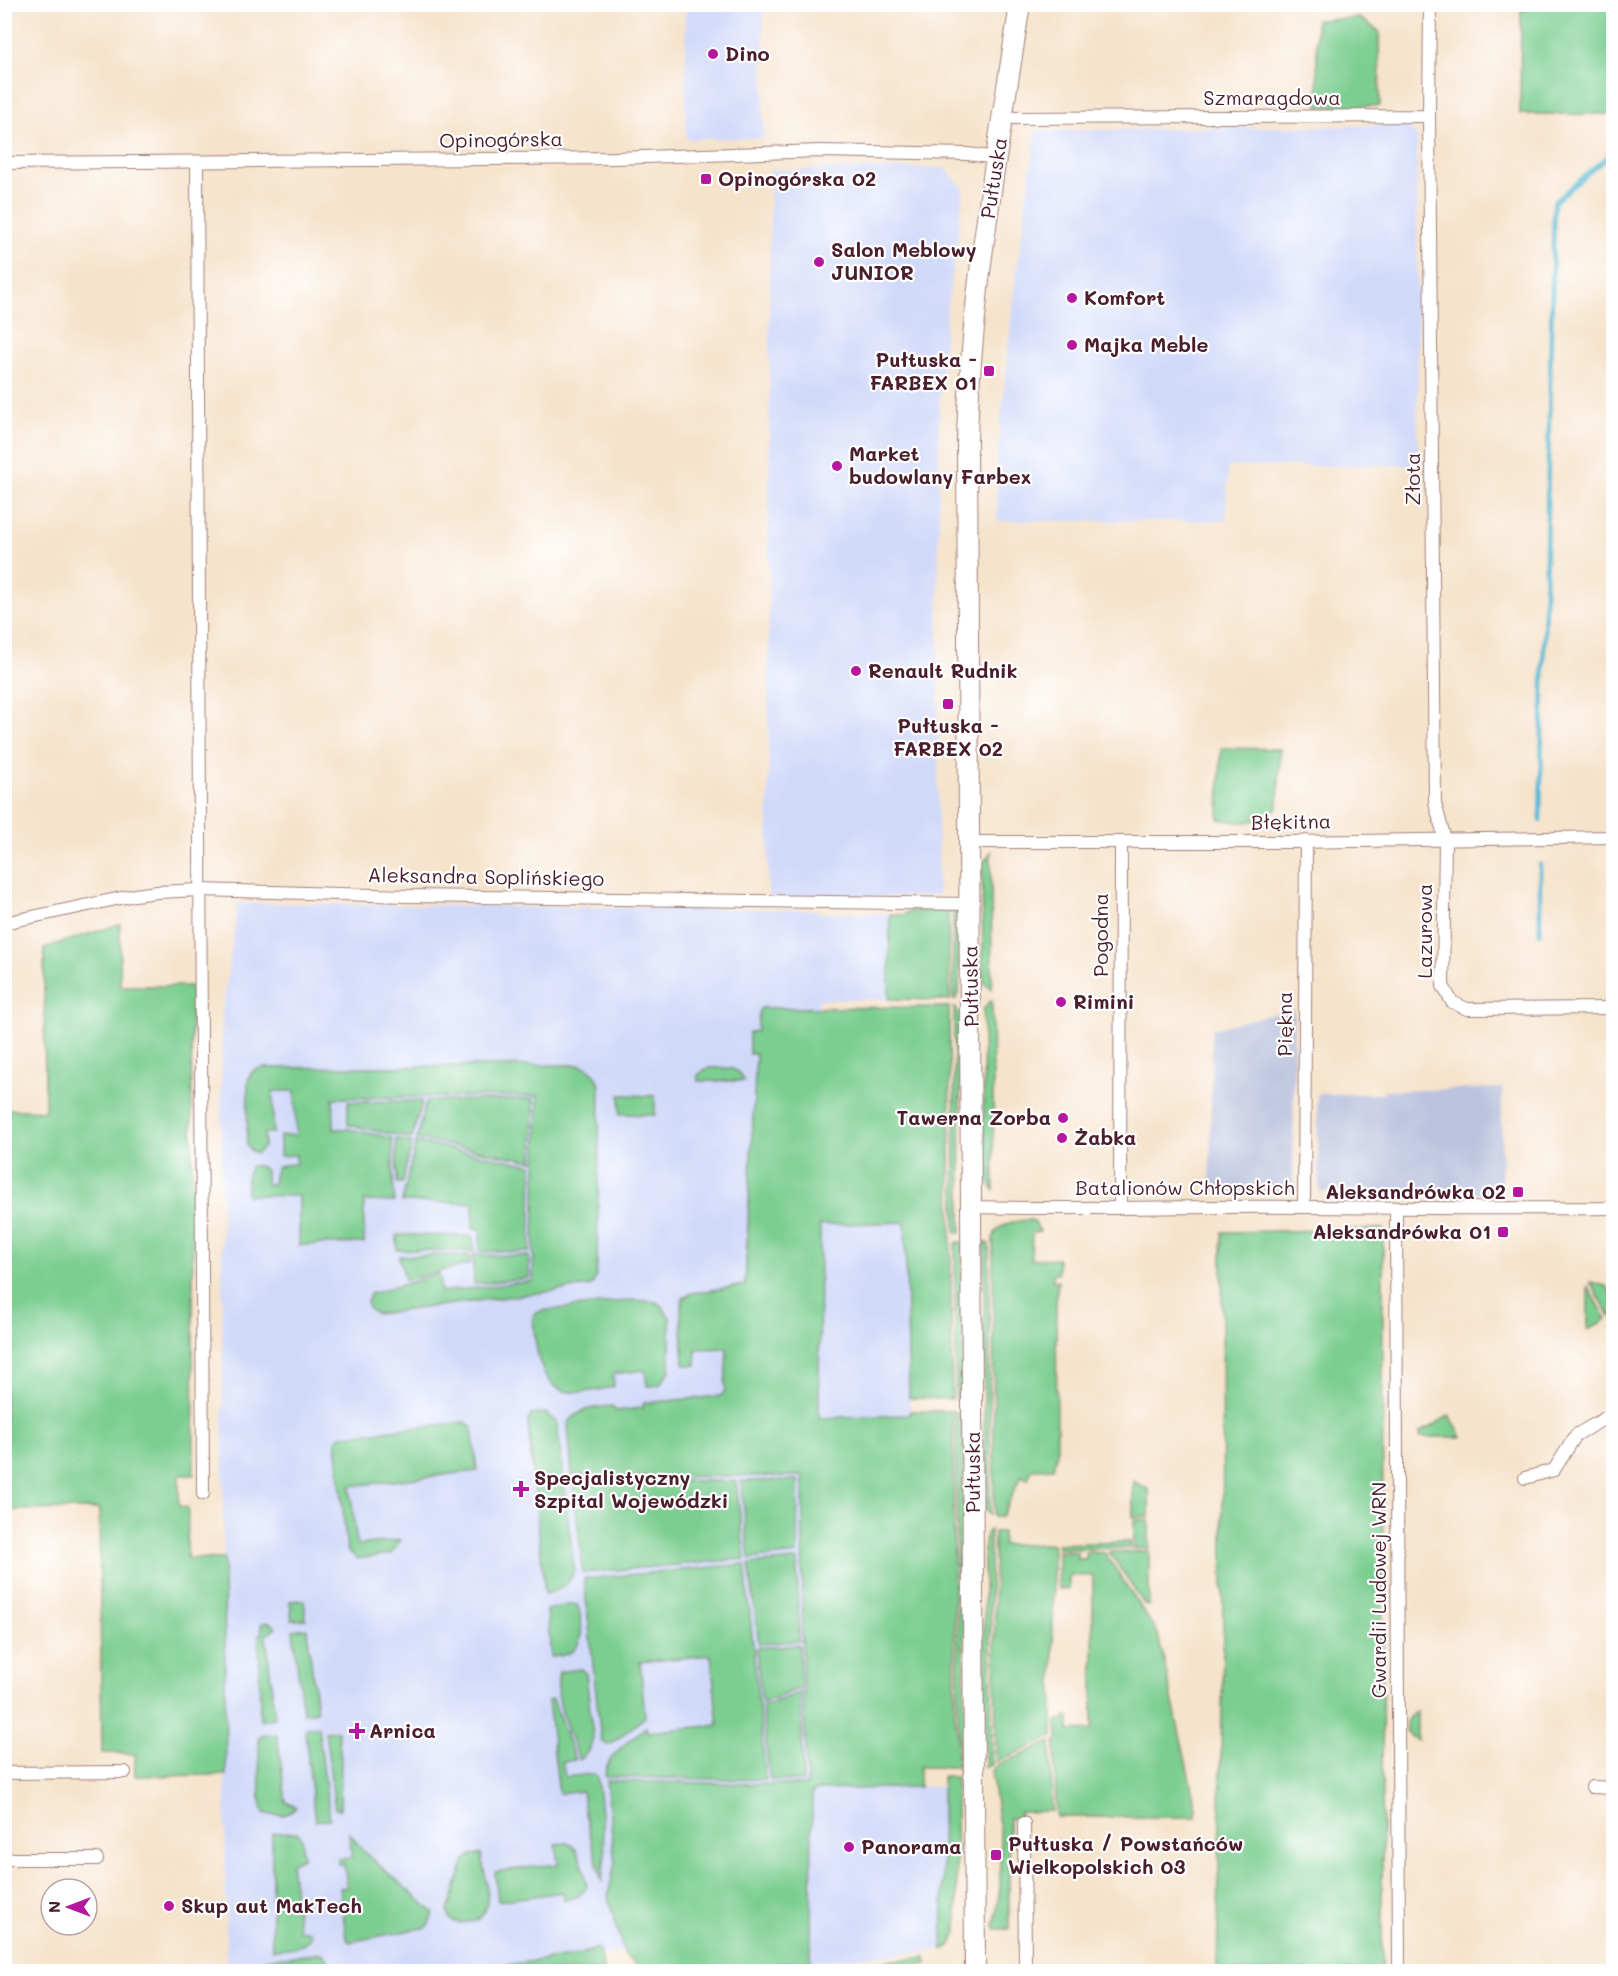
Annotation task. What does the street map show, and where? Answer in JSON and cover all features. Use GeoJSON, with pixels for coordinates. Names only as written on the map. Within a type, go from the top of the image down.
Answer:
{"type":"FeatureCollection","features":[{"type":"Feature","properties":{"kind":"main road","name":"Pułtuska"},"geometry":{"type":"LineString","coordinates":[[974,1971],[967,500],[969,392],[984,246],[1020,4]]}},
{"type":"Feature","properties":{"kind":"street"},"geometry":{"type":"LineString","coordinates":[[1429,116],[1430,4]]}},
{"type":"Feature","properties":{"kind":"street","name":"Szmaragdowa"},"geometry":{"type":"LineString","coordinates":[[1003,118],[1429,116]]}},
{"type":"Feature","properties":{"kind":"street","name":"Złota"},"geometry":{"type":"LineString","coordinates":[[1429,116],[1435,804],[1444,840]]}},
{"type":"Feature","properties":{"kind":"street","name":"Opinogórska"},"geometry":{"type":"LineString","coordinates":[[4,163],[614,158],[821,151],[968,153],[997,158]]}},
{"type":"Feature","properties":{"kind":"street"},"geometry":{"type":"LineString","coordinates":[[197,162],[203,1494]]}},
{"type":"Feature","properties":{"kind":"street","name":"Błękitna"},"geometry":{"type":"LineString","coordinates":[[969,842],[1121,843],[1614,837]]}},
{"type":"Feature","properties":{"kind":"street","name":"Lazurowa"},"geometry":{"type":"LineString","coordinates":[[1444,840],[1443,986],[1452,1002],[1467,1009],[1614,1008]]}},
{"type":"Feature","properties":{"kind":"street","name":"Piękna"},"geometry":{"type":"LineString","coordinates":[[1304,1207],[1306,841]]}},
{"type":"Feature","properties":{"kind":"street","name":"Pogodna"},"geometry":{"type":"LineString","coordinates":[[1120,1208],[1121,843]]}},
{"type":"Feature","properties":{"kind":"street","name":"Aleksandra Soplińskiego"},"geometry":{"type":"LineString","coordinates":[[4,923],[135,895],[200,890],[407,896],[970,904]]}},
{"type":"Feature","properties":{"kind":"street","name":"Batalionów Chłopskich"},"geometry":{"type":"LineString","coordinates":[[972,1207],[1614,1208]]}},
{"type":"Feature","properties":{"kind":"street","name":"Gwardii Ludowej WRN"},"geometry":{"type":"LineString","coordinates":[[1396,1208],[1400,1971]]}},
{"type":"Feature","properties":{"kind":"street"},"geometry":{"type":"LineString","coordinates":[[1525,1478],[1554,1470],[1576,1435],[1614,1413]]}},
{"type":"Feature","properties":{"kind":"street"},"geometry":{"type":"LineString","coordinates":[[4,1773],[125,1773]]}},
{"type":"Feature","properties":{"kind":"street"},"geometry":{"type":"LineString","coordinates":[[1592,1787],[1614,1788]]}},
{"type":"Feature","properties":{"kind":"street"},"geometry":{"type":"LineString","coordinates":[[1024,1823],[1025,1971]]}},
{"type":"Feature","properties":{"kind":"street"},"geometry":{"type":"LineString","coordinates":[[4,1859],[97,1859]]}},
{"type":"Feature","properties":{"kind":"shaded area"},"geometry":{"type":"Polygon","coordinates":[[[685,5],[763,5],[764,138],[686,139],[685,5]]]}},
{"type":"Feature","properties":{"kind":"shaded area"},"geometry":{"type":"Polygon","coordinates":[[[1406,125],[1417,136],[1418,465],[1228,467],[1226,521],[997,521],[997,463],[1013,298],[1036,131],[1406,125]]]}},
{"type":"Feature","properties":{"kind":"shaded area"},"geometry":{"type":"Polygon","coordinates":[[[945,168],[964,189],[946,317],[939,407],[938,896],[768,898],[770,170],[945,168]]]}},
{"type":"Feature","properties":{"kind":"shaded area","name":"Specjalistyczny Szpital Wojewódzki"},"geometry":{"type":"Polygon","coordinates":[[[238,903],[817,910],[818,913],[890,914],[889,999],[818,1000],[819,1224],[905,1222],[910,1411],[910,1415],[819,1418],[821,1789],[942,1786],[943,1950],[811,1961],[812,1793],[635,1964],[620,1952],[602,1955],[591,1968],[547,1971],[226,1972],[221,1095],[222,1014],[238,903]]]}},
{"type":"Feature","properties":{"kind":"shaded area"},"geometry":{"type":"Polygon","coordinates":[[[1294,1009],[1293,1192],[1210,1191],[1212,1029],[1294,1009]]]}},
{"type":"Feature","properties":{"kind":"shaded area"},"geometry":{"type":"Polygon","coordinates":[[[1502,1088],[1501,1194],[1319,1192],[1317,1094],[1384,1094],[1384,1091],[1502,1088]]]}},
{"type":"Feature","properties":{"kind":"green space"},"geometry":{"type":"Polygon","coordinates":[[[1521,5],[1613,5],[1613,114],[1520,114],[1521,5]]]}},
{"type":"Feature","properties":{"kind":"green space"},"geometry":{"type":"Polygon","coordinates":[[[1359,18],[1379,31],[1380,106],[1318,107],[1316,20],[1359,18]]]}},
{"type":"Feature","properties":{"kind":"green space"},"geometry":{"type":"Polygon","coordinates":[[[1221,748],[1280,749],[1278,807],[1264,817],[1250,822],[1219,819],[1221,748]]]}},
{"type":"Feature","properties":{"kind":"green space"},"geometry":{"type":"Polygon","coordinates":[[[991,852],[992,989],[985,984],[983,978],[982,864],[991,852]]]}},
{"type":"Feature","properties":{"kind":"green space"},"geometry":{"type":"Polygon","coordinates":[[[938,907],[948,907],[950,1000],[889,999],[890,914],[903,915],[913,910],[937,910],[938,907]]]}},
{"type":"Feature","properties":{"kind":"green space"},"geometry":{"type":"Polygon","coordinates":[[[953,907],[959,913],[959,994],[956,999],[953,999],[953,907]]]}},
{"type":"Feature","properties":{"kind":"green space"},"geometry":{"type":"Polygon","coordinates":[[[120,924],[120,986],[191,986],[194,1475],[179,1475],[179,1506],[188,1508],[187,1558],[224,1559],[226,1775],[135,1776],[135,1754],[102,1753],[99,1509],[5,1510],[5,1109],[45,1111],[44,948],[120,924]]]}},
{"type":"Feature","properties":{"kind":"green space"},"geometry":{"type":"Polygon","coordinates":[[[992,1000],[994,1190],[987,1180],[984,1165],[983,1010],[992,1000]]]}},
{"type":"Feature","properties":{"kind":"green space"},"geometry":{"type":"Polygon","coordinates":[[[949,1007],[952,1399],[909,1398],[905,1222],[820,1225],[819,1418],[909,1415],[910,1411],[953,1411],[957,1767],[919,1767],[919,1787],[812,1792],[811,1961],[707,1971],[649,1972],[625,1956],[608,1896],[615,1863],[606,1781],[807,1785],[802,1643],[803,1476],[616,1477],[572,1475],[568,1424],[577,1415],[593,1408],[612,1406],[616,1411],[642,1408],[644,1403],[720,1396],[725,1391],[727,1348],[696,1349],[696,1365],[684,1365],[681,1307],[683,1298],[692,1293],[745,1285],[756,1054],[749,1054],[749,1032],[757,1031],[759,1010],[762,1008],[949,1007]]]}},
{"type":"Feature","properties":{"kind":"green space"},"geometry":{"type":"Polygon","coordinates":[[[954,1007],[960,1015],[961,1233],[955,1231],[954,1007]]]}},
{"type":"Feature","properties":{"kind":"green space"},"geometry":{"type":"Polygon","coordinates":[[[580,1065],[593,1072],[600,1085],[597,1267],[591,1286],[377,1314],[368,1308],[370,1294],[439,1274],[441,1292],[533,1281],[538,1096],[333,1098],[334,1129],[348,1129],[392,1138],[394,1202],[364,1201],[364,1243],[299,1245],[299,1196],[247,1195],[247,1174],[251,1166],[264,1169],[266,1184],[273,1184],[278,1167],[296,1164],[296,1155],[280,1156],[280,1136],[296,1135],[295,1091],[273,1091],[273,1133],[264,1133],[264,1147],[256,1154],[247,1145],[248,1081],[254,1070],[263,1068],[580,1065]]]}},
{"type":"Feature","properties":{"kind":"green space"},"geometry":{"type":"Polygon","coordinates":[[[707,1068],[734,1069],[744,1081],[698,1081],[698,1075],[707,1068]]]}},
{"type":"Feature","properties":{"kind":"green space"},"geometry":{"type":"Polygon","coordinates":[[[620,1095],[655,1096],[655,1115],[620,1114],[620,1095]]]}},
{"type":"Feature","properties":{"kind":"green space"},"geometry":{"type":"Polygon","coordinates":[[[534,1099],[533,1161],[417,1139],[426,1101],[534,1099]]]}},
{"type":"Feature","properties":{"kind":"green space"},"geometry":{"type":"Polygon","coordinates":[[[422,1101],[412,1138],[348,1125],[348,1102],[422,1101]]]}},
{"type":"Feature","properties":{"kind":"green space"},"geometry":{"type":"Polygon","coordinates":[[[396,1139],[412,1142],[402,1183],[397,1183],[396,1139]]]}},
{"type":"Feature","properties":{"kind":"green space"},"geometry":{"type":"Polygon","coordinates":[[[416,1142],[532,1165],[530,1252],[480,1251],[480,1229],[473,1229],[473,1203],[402,1202],[416,1142]]]}},
{"type":"Feature","properties":{"kind":"green space"},"geometry":{"type":"Polygon","coordinates":[[[1031,1220],[1040,1231],[1032,1233],[1031,1259],[1058,1258],[1058,1273],[1053,1274],[1053,1281],[1058,1281],[1056,1305],[1057,1453],[1053,1468],[1032,1469],[1028,1479],[1021,1476],[1002,1516],[994,1516],[993,1238],[1003,1226],[1031,1220]]]}},
{"type":"Feature","properties":{"kind":"green space"},"geometry":{"type":"Polygon","coordinates":[[[1383,1229],[1382,1971],[1217,1971],[1223,1651],[1222,1232],[1383,1229]]]}},
{"type":"Feature","properties":{"kind":"green space"},"geometry":{"type":"Polygon","coordinates":[[[397,1235],[472,1236],[475,1251],[397,1250],[397,1235]]]}},
{"type":"Feature","properties":{"kind":"green space"},"geometry":{"type":"Polygon","coordinates":[[[962,1242],[963,1397],[956,1400],[955,1244],[962,1242]]]}},
{"type":"Feature","properties":{"kind":"green space"},"geometry":{"type":"Polygon","coordinates":[[[984,1242],[989,1244],[990,1515],[985,1511],[984,1506],[984,1242]]]}},
{"type":"Feature","properties":{"kind":"green space"},"geometry":{"type":"Polygon","coordinates":[[[469,1255],[470,1264],[405,1280],[399,1256],[469,1255]]]}},
{"type":"Feature","properties":{"kind":"green space"},"geometry":{"type":"Polygon","coordinates":[[[473,1255],[529,1256],[529,1278],[474,1284],[473,1255]]]}},
{"type":"Feature","properties":{"kind":"green space"},"geometry":{"type":"Polygon","coordinates":[[[1590,1282],[1606,1286],[1613,1296],[1613,1317],[1611,1317],[1590,1282]]]}},
{"type":"Feature","properties":{"kind":"green space"},"geometry":{"type":"Polygon","coordinates":[[[1588,1287],[1607,1319],[1588,1330],[1588,1287]]]}},
{"type":"Feature","properties":{"kind":"green space"},"geometry":{"type":"Polygon","coordinates":[[[633,1300],[656,1302],[662,1306],[670,1318],[670,1370],[659,1385],[647,1386],[645,1370],[613,1374],[614,1387],[592,1391],[560,1390],[551,1383],[540,1364],[537,1352],[534,1314],[541,1311],[633,1300]]]}},
{"type":"Feature","properties":{"kind":"green space"},"geometry":{"type":"Polygon","coordinates":[[[956,1412],[963,1414],[965,1761],[961,1765],[958,1715],[956,1412]]]}},
{"type":"Feature","properties":{"kind":"green space"},"geometry":{"type":"Polygon","coordinates":[[[546,1413],[557,1423],[574,1570],[570,1580],[563,1586],[545,1594],[528,1422],[531,1415],[546,1413]]]}},
{"type":"Feature","properties":{"kind":"green space"},"geometry":{"type":"Polygon","coordinates":[[[1450,1415],[1462,1437],[1420,1437],[1420,1433],[1450,1415]]]}},
{"type":"Feature","properties":{"kind":"green space"},"geometry":{"type":"Polygon","coordinates":[[[465,1422],[472,1427],[477,1471],[350,1486],[357,1545],[401,1540],[391,1554],[357,1559],[347,1550],[336,1441],[340,1436],[465,1422]]]}},
{"type":"Feature","properties":{"kind":"green space"},"geometry":{"type":"Polygon","coordinates":[[[573,1480],[736,1481],[745,1559],[583,1573],[573,1480]]]}},
{"type":"Feature","properties":{"kind":"green space"},"geometry":{"type":"Polygon","coordinates":[[[798,1480],[797,1554],[749,1559],[741,1481],[798,1480]]]}},
{"type":"Feature","properties":{"kind":"green space"},"geometry":{"type":"Polygon","coordinates":[[[1133,1481],[1149,1490],[1149,1517],[1133,1517],[1133,1481]]]}},
{"type":"Feature","properties":{"kind":"green space"},"geometry":{"type":"Polygon","coordinates":[[[1134,1520],[1149,1520],[1149,1548],[1134,1548],[1134,1520]]]}},
{"type":"Feature","properties":{"kind":"green space"},"geometry":{"type":"Polygon","coordinates":[[[990,1530],[992,1765],[985,1767],[984,1541],[990,1530]]]}},
{"type":"Feature","properties":{"kind":"green space"},"geometry":{"type":"Polygon","coordinates":[[[994,1532],[1002,1532],[1003,1545],[1052,1544],[1053,1552],[1053,1737],[996,1762],[994,1532]]]}},
{"type":"Feature","properties":{"kind":"green space"},"geometry":{"type":"Polygon","coordinates":[[[1131,1542],[1131,1548],[1058,1549],[1056,1544],[1131,1542]]]}},
{"type":"Feature","properties":{"kind":"green space"},"geometry":{"type":"Polygon","coordinates":[[[1149,1551],[1149,1606],[1144,1604],[1109,1552],[1149,1551]]]}},
{"type":"Feature","properties":{"kind":"green space"},"geometry":{"type":"Polygon","coordinates":[[[1058,1552],[1077,1552],[1077,1559],[1086,1559],[1086,1552],[1105,1553],[1158,1634],[1196,1808],[1196,1817],[1056,1817],[1057,1721],[1065,1720],[1065,1716],[1069,1716],[1069,1731],[1093,1730],[1093,1576],[1069,1575],[1069,1589],[1058,1589],[1058,1552]]]}},
{"type":"Feature","properties":{"kind":"green space"},"geometry":{"type":"Polygon","coordinates":[[[797,1560],[799,1641],[759,1644],[749,1564],[797,1560]]]}},
{"type":"Feature","properties":{"kind":"green space"},"geometry":{"type":"Polygon","coordinates":[[[745,1564],[766,1780],[605,1777],[606,1769],[614,1755],[646,1727],[647,1732],[718,1725],[711,1655],[640,1662],[645,1717],[607,1745],[601,1740],[584,1579],[745,1564]]]}},
{"type":"Feature","properties":{"kind":"green space"},"geometry":{"type":"Polygon","coordinates":[[[304,1600],[306,1619],[292,1620],[290,1601],[304,1600]]]}},
{"type":"Feature","properties":{"kind":"green space"},"geometry":{"type":"Polygon","coordinates":[[[577,1605],[581,1617],[582,1630],[579,1643],[569,1653],[551,1657],[547,1610],[577,1605]]]}},
{"type":"Feature","properties":{"kind":"green space"},"geometry":{"type":"Polygon","coordinates":[[[268,1622],[276,1627],[266,1635],[275,1718],[260,1720],[259,1634],[262,1634],[261,1624],[268,1622]]]}},
{"type":"Feature","properties":{"kind":"green space"},"geometry":{"type":"Polygon","coordinates":[[[307,1628],[317,1711],[303,1713],[293,1630],[307,1628]]]}},
{"type":"Feature","properties":{"kind":"green space"},"geometry":{"type":"Polygon","coordinates":[[[799,1645],[801,1688],[762,1703],[756,1648],[799,1645]]]}},
{"type":"Feature","properties":{"kind":"green space"},"geometry":{"type":"Polygon","coordinates":[[[581,1669],[586,1674],[593,1737],[589,1751],[579,1760],[563,1717],[558,1683],[559,1672],[581,1669]]]}},
{"type":"Feature","properties":{"kind":"green space"},"geometry":{"type":"Polygon","coordinates":[[[801,1692],[803,1781],[770,1780],[762,1707],[801,1692]]]}},
{"type":"Feature","properties":{"kind":"green space"},"geometry":{"type":"Polygon","coordinates":[[[553,1699],[575,1760],[562,1762],[565,1777],[594,1774],[597,1776],[605,1853],[602,1882],[585,1814],[582,1791],[559,1794],[548,1700],[553,1699]]]}},
{"type":"Feature","properties":{"kind":"green space"},"geometry":{"type":"Polygon","coordinates":[[[1417,1712],[1417,1740],[1406,1730],[1406,1722],[1417,1712]]]}},
{"type":"Feature","properties":{"kind":"green space"},"geometry":{"type":"Polygon","coordinates":[[[318,1727],[330,1819],[315,1821],[305,1731],[307,1728],[318,1727]]]}},
{"type":"Feature","properties":{"kind":"green space"},"geometry":{"type":"Polygon","coordinates":[[[338,1731],[341,1760],[340,1810],[335,1808],[325,1732],[338,1731]]]}},
{"type":"Feature","properties":{"kind":"green space"},"geometry":{"type":"Polygon","coordinates":[[[277,1734],[286,1802],[296,1807],[290,1813],[277,1815],[264,1813],[260,1798],[259,1740],[260,1736],[277,1734]]]}},
{"type":"Feature","properties":{"kind":"green space"},"geometry":{"type":"Polygon","coordinates":[[[1051,1742],[1052,1811],[1020,1812],[1020,1818],[1009,1818],[1009,1929],[996,1929],[994,1927],[1000,1888],[1000,1831],[991,1772],[996,1766],[1051,1742]]]}},
{"type":"Feature","properties":{"kind":"green space"},"geometry":{"type":"Polygon","coordinates":[[[942,1777],[956,1777],[957,1932],[949,1948],[943,1950],[942,1777]]]}},
{"type":"Feature","properties":{"kind":"green space"},"geometry":{"type":"Polygon","coordinates":[[[297,1832],[301,1838],[303,1858],[291,1863],[299,1931],[310,1931],[311,1938],[298,1946],[272,1949],[272,1833],[297,1832]]]}},
{"type":"Feature","properties":{"kind":"green space"},"geometry":{"type":"Polygon","coordinates":[[[349,1833],[364,1852],[434,1913],[427,1927],[349,1942],[346,1935],[340,1888],[347,1887],[344,1864],[338,1864],[338,1859],[352,1858],[349,1833]]]}},
{"type":"Feature","properties":{"kind":"green space"},"geometry":{"type":"Polygon","coordinates":[[[567,1843],[576,1850],[583,1868],[587,1886],[580,1895],[564,1900],[562,1892],[498,1901],[495,1872],[558,1864],[556,1844],[567,1843]]]}},
{"type":"Feature","properties":{"kind":"green space"},"geometry":{"type":"Polygon","coordinates":[[[481,1854],[487,1894],[484,1912],[478,1919],[469,1922],[451,1920],[448,1911],[465,1860],[481,1854]]]}},
{"type":"Feature","properties":{"kind":"green space"},"geometry":{"type":"Polygon","coordinates":[[[598,1948],[604,1971],[465,1971],[578,1955],[598,1948]]]}},
{"type":"Feature","properties":{"kind":"green space"},"geometry":{"type":"Polygon","coordinates":[[[321,1953],[327,1958],[330,1971],[258,1971],[261,1963],[266,1959],[321,1953]]]}},
{"type":"Feature","properties":{"kind":"green space"},"geometry":{"type":"Polygon","coordinates":[[[926,1957],[927,1964],[897,1967],[885,1961],[926,1957]]]}},
{"type":"Feature","properties":{"kind":"waterway"},"geometry":{"type":"LineString","coordinates":[[1540,820],[1554,202],[1614,151]]}},
{"type":"Feature","properties":{"kind":"waterway"},"geometry":{"type":"LineString","coordinates":[[1540,864],[1540,933]]}},
{"type":"Feature","properties":{"kind":"place","name":"Dino"},"geometry":{"type":"Point","coordinates":[713,54]}},
{"type":"Feature","properties":{"kind":"place","name":"Opinogórska 02"},"geometry":{"type":"Point","coordinates":[706,179]}},
{"type":"Feature","properties":{"kind":"place","name":"Salon Meblowy JUNIOR"},"geometry":{"type":"Point","coordinates":[819,262]}},
{"type":"Feature","properties":{"kind":"place","name":"Komfort"},"geometry":{"type":"Point","coordinates":[1072,298]}},
{"type":"Feature","properties":{"kind":"place","name":"Majka Meble"},"geometry":{"type":"Point","coordinates":[1072,345]}},
{"type":"Feature","properties":{"kind":"place","name":"Pułtuska - FARBEX 01"},"geometry":{"type":"Point","coordinates":[989,371]}},
{"type":"Feature","properties":{"kind":"place","name":"Market budowlany Farbex"},"geometry":{"type":"Point","coordinates":[837,466]}},
{"type":"Feature","properties":{"kind":"place","name":"Renault Rudnik"},"geometry":{"type":"Point","coordinates":[856,671]}},
{"type":"Feature","properties":{"kind":"place","name":"Pułtuska - FARBEX 02"},"geometry":{"type":"Point","coordinates":[948,704]}},
{"type":"Feature","properties":{"kind":"place","name":"Rimini"},"geometry":{"type":"Point","coordinates":[1061,1002]}},
{"type":"Feature","properties":{"kind":"place","name":"Tawerna Zorba"},"geometry":{"type":"Point","coordinates":[1063,1118]}},
{"type":"Feature","properties":{"kind":"place","name":"Żabka"},"geometry":{"type":"Point","coordinates":[1062,1138]}},
{"type":"Feature","properties":{"kind":"place","name":"Aleksandrówka 02"},"geometry":{"type":"Point","coordinates":[1518,1192]}},
{"type":"Feature","properties":{"kind":"place","name":"Aleksandrówka 01"},"geometry":{"type":"Point","coordinates":[1503,1232]}},
{"type":"Feature","properties":{"kind":"place","name":"Specjalistyczny Szpital Wojewódzki"},"geometry":{"type":"Point","coordinates":[521,1489]}},
{"type":"Feature","properties":{"kind":"place","name":"Arnica"},"geometry":{"type":"Point","coordinates":[357,1731]}},
{"type":"Feature","properties":{"kind":"place","name":"Panorama"},"geometry":{"type":"Point","coordinates":[849,1847]}},
{"type":"Feature","properties":{"kind":"place","name":"Pułtuska / Powstańców Wielkopolskich 03"},"geometry":{"type":"Point","coordinates":[996,1855]}},
{"type":"Feature","properties":{"kind":"place","name":"Skup aut MakTech"},"geometry":{"type":"Point","coordinates":[169,1906]}}]}
